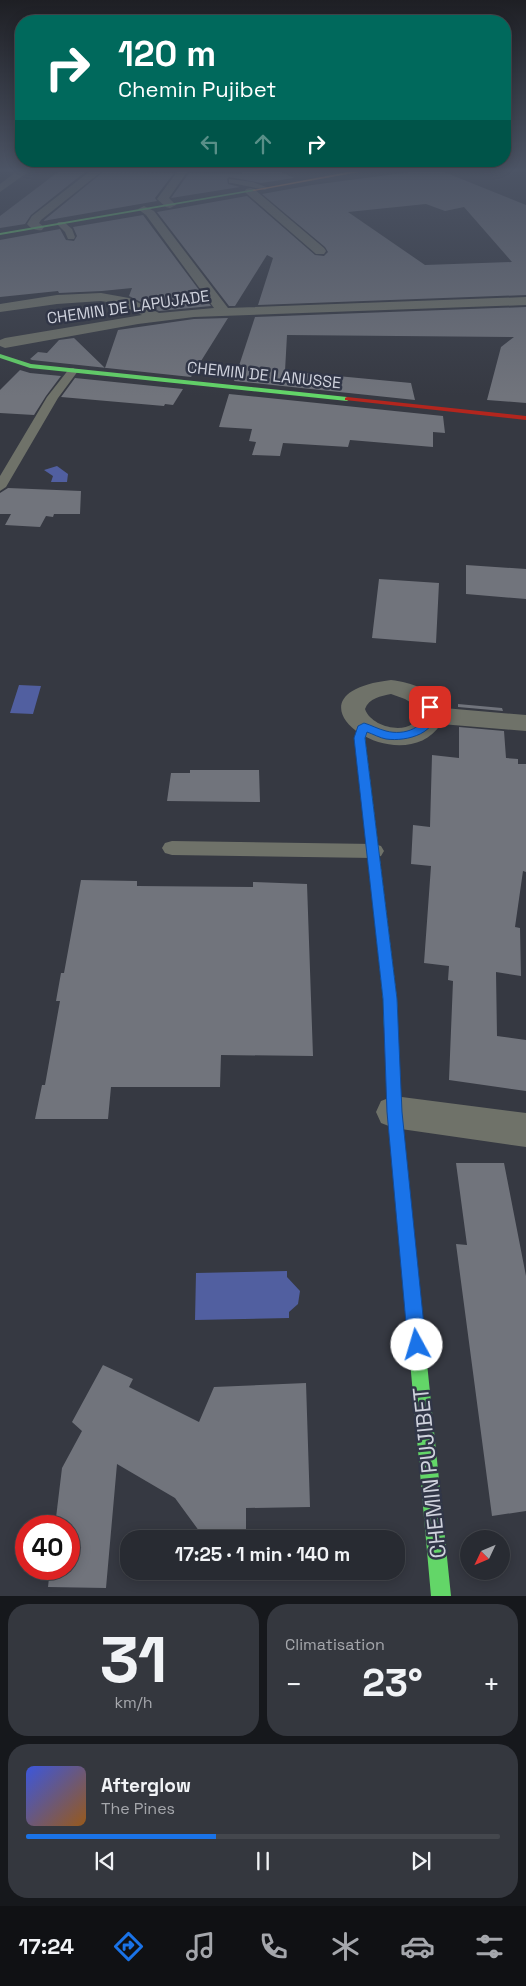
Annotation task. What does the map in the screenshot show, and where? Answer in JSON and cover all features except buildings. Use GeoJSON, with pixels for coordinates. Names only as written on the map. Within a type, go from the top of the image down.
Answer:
{"type":"FeatureCollection","features":[{"type":"Feature","properties":{"kind":"street"},"geometry":{"type":"LineString","coordinates":[[175,246],[223,311]]}},
{"type":"Feature","properties":{"kind":"street"},"geometry":{"type":"LineString","coordinates":[[315,246],[320,251]]}},
{"type":"Feature","properties":{"kind":"street"},"geometry":{"type":"LineString","coordinates":[[0,308],[60,300],[113,298],[124,301],[156,317]]}},
{"type":"Feature","properties":{"kind":"street","name":"CHEMIN DE LAPUJADE"},"geometry":{"type":"LineString","coordinates":[[1,347],[156,317],[223,311],[526,301]]}},
{"type":"Feature","properties":{"kind":"street","name":"CHEMIN DE LANUSSE"},"geometry":{"type":"LineString","coordinates":[[1,347],[30,366],[526,418]]}},
{"type":"Feature","properties":{"kind":"street"},"geometry":{"type":"LineString","coordinates":[[379,688],[404,689],[415,693],[424,700],[430,707],[431,715],[429,723],[422,729],[406,735],[386,735],[364,726],[357,719],[354,704],[359,697],[379,688]]}},
{"type":"Feature","properties":{"kind":"street"},"geometry":{"type":"LineString","coordinates":[[431,715],[526,723]]}},
{"type":"Feature","properties":{"kind":"street","name":"CHEMIN PUJIBET"},"geometry":{"type":"LineString","coordinates":[[364,726],[360,738],[390,999],[394,1112],[441,1596]]}},
{"type":"Feature","properties":{"kind":"street"},"geometry":{"type":"LineString","coordinates":[[394,1112],[526,1130]]}},
{"type":"Feature","properties":{"kind":"lane"},"geometry":{"type":"LineString","coordinates":[[0,487],[53,398],[74,371]]}},
{"type":"Feature","properties":{"kind":"lane"},"geometry":{"type":"LineString","coordinates":[[172,848],[374,851]]}},
{"type":"Feature","properties":{"kind":"water"},"geometry":{"type":"Polygon","coordinates":[[[57,466],[68,474],[67,482],[51,482],[53,476],[44,470],[57,466]]]}},
{"type":"Feature","properties":{"kind":"water"},"geometry":{"type":"Polygon","coordinates":[[[19,685],[41,686],[33,714],[10,713],[19,685]]]}},
{"type":"Feature","properties":{"kind":"water"},"geometry":{"type":"Polygon","coordinates":[[[287,1271],[287,1277],[300,1291],[298,1304],[289,1312],[289,1318],[195,1320],[196,1273],[287,1271]]]}},
{"type":"Feature","properties":{"kind":"traffic: fast"},"geometry":{"type":"LineString","coordinates":[[0,356],[30,366],[347,399]]}},
{"type":"Feature","properties":{"kind":"traffic: fast"},"geometry":{"type":"LineString","coordinates":[[364,726],[360,738],[390,999],[391,1028]]}},
{"type":"Feature","properties":{"kind":"traffic: fast"},"geometry":{"type":"LineString","coordinates":[[413,1305],[441,1596]]}},
{"type":"Feature","properties":{"kind":"traffic: jam"},"geometry":{"type":"LineString","coordinates":[[347,399],[526,418]]}},
{"type":"Feature","properties":{"kind":"traffic: jam"},"geometry":{"type":"LineString","coordinates":[[391,1028],[394,1112],[413,1305]]}},
{"type":"Feature","properties":{"kind":"route"},"geometry":{"type":"LineString","coordinates":[[417,1345],[394,1112],[390,999],[360,738],[364,726],[374,732],[386,735],[412,734],[429,723],[430,707]]}}]}
